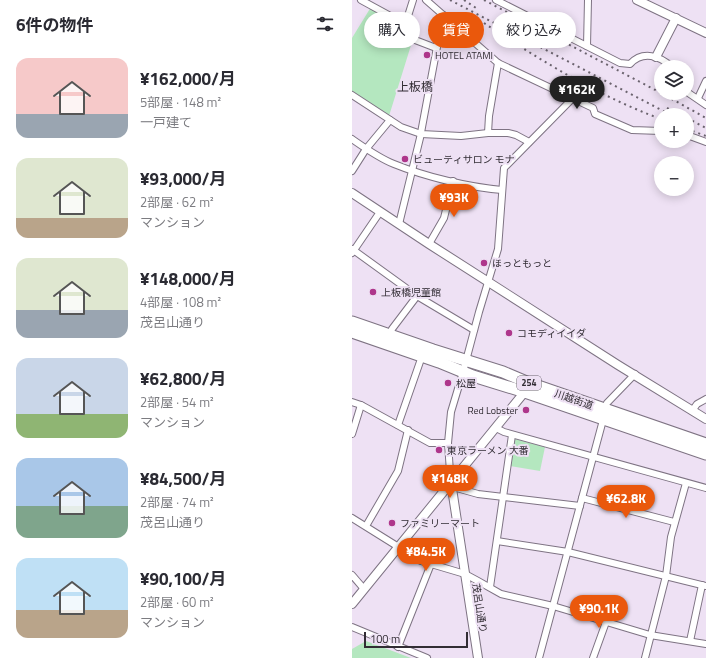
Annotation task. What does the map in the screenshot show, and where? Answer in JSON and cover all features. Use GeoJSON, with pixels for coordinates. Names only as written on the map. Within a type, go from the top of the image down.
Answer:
{"type":"FeatureCollection","features":[{"type":"Feature","properties":{"kind":"highway","name":"川越街道"},"geometry":{"type":"LineString","coordinates":[[352,322],[503,372],[527,388]]}},
{"type":"Feature","properties":{"kind":"highway","name":"川越街道"},"geometry":{"type":"LineString","coordinates":[[352,332],[464,372],[527,388],[603,414],[706,454]]}},
{"type":"Feature","properties":{"kind":"highway","name":"川越街道"},"geometry":{"type":"LineString","coordinates":[[603,414],[706,444]]}},
{"type":"Feature","properties":{"kind":"street"},"geometry":{"type":"LineString","coordinates":[[361,0],[383,12]]}},
{"type":"Feature","properties":{"kind":"street"},"geometry":{"type":"LineString","coordinates":[[409,12],[413,0]]}},
{"type":"Feature","properties":{"kind":"street"},"geometry":{"type":"LineString","coordinates":[[426,0],[440,12]]}},
{"type":"Feature","properties":{"kind":"street"},"geometry":{"type":"LineString","coordinates":[[496,0],[620,63],[630,64],[638,57],[644,55],[660,60]]}},
{"type":"Feature","properties":{"kind":"street"},"geometry":{"type":"LineString","coordinates":[[587,46],[588,0]]}},
{"type":"Feature","properties":{"kind":"street"},"geometry":{"type":"LineString","coordinates":[[640,1],[706,32]]}},
{"type":"Feature","properties":{"kind":"street"},"geometry":{"type":"LineString","coordinates":[[656,58],[676,18]]}},
{"type":"Feature","properties":{"kind":"street"},"geometry":{"type":"LineString","coordinates":[[399,224],[421,134],[436,48]]}},
{"type":"Feature","properties":{"kind":"street"},"geometry":{"type":"LineString","coordinates":[[481,48],[498,63],[593,108],[595,114],[632,130],[654,132]]}},
{"type":"Feature","properties":{"kind":"street"},"geometry":{"type":"LineString","coordinates":[[488,133],[489,116],[498,63]]}},
{"type":"Feature","properties":{"kind":"street"},"geometry":{"type":"LineString","coordinates":[[698,98],[706,81]]}},
{"type":"Feature","properties":{"kind":"street"},"geometry":{"type":"LineString","coordinates":[[352,95],[390,120],[421,134],[461,136],[488,133],[508,133],[516,135],[529,142]]}},
{"type":"Feature","properties":{"kind":"street"},"geometry":{"type":"LineString","coordinates":[[694,96],[706,105]]}},
{"type":"Feature","properties":{"kind":"street","name":"茂呂山通り"},"geometry":{"type":"LineString","coordinates":[[478,658],[450,472],[448,443],[451,412],[464,372],[474,330],[498,249],[504,168],[572,98]]}},
{"type":"Feature","properties":{"kind":"street"},"geometry":{"type":"LineString","coordinates":[[352,171],[366,149],[390,120]]}},
{"type":"Feature","properties":{"kind":"street"},"geometry":{"type":"LineString","coordinates":[[694,138],[706,142]]}},
{"type":"Feature","properties":{"kind":"street"},"geometry":{"type":"LineString","coordinates":[[352,139],[366,149],[393,164],[453,182],[479,188],[502,190]]}},
{"type":"Feature","properties":{"kind":"street"},"geometry":{"type":"LineString","coordinates":[[429,244],[444,218],[453,182]]}},
{"type":"Feature","properties":{"kind":"street"},"geometry":{"type":"LineString","coordinates":[[352,193],[429,244],[706,419]]}},
{"type":"Feature","properties":{"kind":"street"},"geometry":{"type":"LineString","coordinates":[[380,212],[352,251],[417,296],[474,330]]}},
{"type":"Feature","properties":{"kind":"street"},"geometry":{"type":"LineString","coordinates":[[390,335],[392,329],[417,296]]}},
{"type":"Feature","properties":{"kind":"street"},"geometry":{"type":"LineString","coordinates":[[398,425],[422,356]]}},
{"type":"Feature","properties":{"kind":"street"},"geometry":{"type":"LineString","coordinates":[[539,658],[593,457],[603,414],[607,403],[635,374]]}},
{"type":"Feature","properties":{"kind":"street"},"geometry":{"type":"LineString","coordinates":[[352,604],[452,484],[527,388]]}},
{"type":"Feature","properties":{"kind":"street"},"geometry":{"type":"LineString","coordinates":[[692,411],[697,404],[706,399]]}},
{"type":"Feature","properties":{"kind":"street"},"geometry":{"type":"LineString","coordinates":[[352,402],[361,405],[430,443],[448,443]]}},
{"type":"Feature","properties":{"kind":"street"},"geometry":{"type":"LineString","coordinates":[[352,434],[361,405]]}},
{"type":"Feature","properties":{"kind":"street"},"geometry":{"type":"LineString","coordinates":[[496,428],[512,435],[706,488]]}},
{"type":"Feature","properties":{"kind":"street"},"geometry":{"type":"LineString","coordinates":[[366,526],[398,471],[408,430]]}},
{"type":"Feature","properties":{"kind":"street"},"geometry":{"type":"LineString","coordinates":[[490,587],[512,435]]}},
{"type":"Feature","properties":{"kind":"street"},"geometry":{"type":"LineString","coordinates":[[645,658],[666,576],[674,522],[686,483]]}},
{"type":"Feature","properties":{"kind":"street"},"geometry":{"type":"LineString","coordinates":[[452,484],[478,494],[580,506]]}},
{"type":"Feature","properties":{"kind":"street"},"geometry":{"type":"LineString","coordinates":[[582,498],[674,522]]}},
{"type":"Feature","properties":{"kind":"street"},"geometry":{"type":"LineString","coordinates":[[352,518],[421,561],[465,574],[501,594],[553,606],[650,635],[706,644]]}},
{"type":"Feature","properties":{"kind":"street"},"geometry":{"type":"LineString","coordinates":[[497,542],[568,552],[704,586],[690,641]]}},
{"type":"Feature","properties":{"kind":"street"},"geometry":{"type":"LineString","coordinates":[[398,647],[431,564]]}},
{"type":"Feature","properties":{"kind":"street"},"geometry":{"type":"LineString","coordinates":[[352,575],[364,589]]}},
{"type":"Feature","properties":{"kind":"street"},"geometry":{"type":"LineString","coordinates":[[594,658],[606,622]]}},
{"type":"Feature","properties":{"kind":"street"},"geometry":{"type":"LineString","coordinates":[[352,627],[427,658]]}},
{"type":"Feature","properties":{"kind":"green space"},"geometry":{"type":"Polygon","coordinates":[[[371,7],[381,12],[368,12],[371,7]]]}},
{"type":"Feature","properties":{"kind":"green space"},"geometry":{"type":"Polygon","coordinates":[[[364,18],[364,48],[410,48],[389,116],[352,91],[352,38],[364,18]]]}},
{"type":"Feature","properties":{"kind":"green space"},"geometry":{"type":"Polygon","coordinates":[[[515,439],[545,447],[540,471],[510,466],[515,439]]]}},
{"type":"Feature","properties":{"kind":"green space"},"geometry":{"type":"Polygon","coordinates":[[[366,641],[411,658],[352,658],[352,649],[366,641]]]}},
{"type":"Feature","properties":{"kind":"railway"},"geometry":{"type":"LineString","coordinates":[[450,0],[658,108]]}},
{"type":"Feature","properties":{"kind":"railway"},"geometry":{"type":"LineString","coordinates":[[464,0],[479,10]]}},
{"type":"Feature","properties":{"kind":"railway"},"geometry":{"type":"LineString","coordinates":[[484,0],[654,89]]}},
{"type":"Feature","properties":{"kind":"railway"},"geometry":{"type":"LineString","coordinates":[[484,23],[570,76],[615,100],[654,116]]}},
{"type":"Feature","properties":{"kind":"railway"},"geometry":{"type":"LineString","coordinates":[[674,100],[706,118]]}},
{"type":"Feature","properties":{"kind":"railway"},"geometry":{"type":"LineString","coordinates":[[694,122],[706,128]]}},
{"type":"Feature","properties":{"kind":"railway"},"geometry":{"type":"LineString","coordinates":[[694,132],[706,136]]}},
{"type":"Feature","properties":{"kind":"place","name":"HOTEL ATAMI"},"geometry":{"type":"Point","coordinates":[427,55]}},
{"type":"Feature","properties":{"kind":"place","name":"ビューティサロン モナ"},"geometry":{"type":"Point","coordinates":[405,159]}},
{"type":"Feature","properties":{"kind":"place","name":"ほっともっと"},"geometry":{"type":"Point","coordinates":[484,263]}},
{"type":"Feature","properties":{"kind":"place","name":"上板橋児童館"},"geometry":{"type":"Point","coordinates":[373,292]}},
{"type":"Feature","properties":{"kind":"place","name":"コモディイイダ"},"geometry":{"type":"Point","coordinates":[509,333]}},
{"type":"Feature","properties":{"kind":"place","name":"松屋"},"geometry":{"type":"Point","coordinates":[448,383]}},
{"type":"Feature","properties":{"kind":"place","name":"Red Lobster"},"geometry":{"type":"Point","coordinates":[526,410]}},
{"type":"Feature","properties":{"kind":"place","name":"東京ラーメン 大番"},"geometry":{"type":"Point","coordinates":[439,450]}},
{"type":"Feature","properties":{"kind":"place","name":"ファミリーマート"},"geometry":{"type":"Point","coordinates":[392,523]}},
{"type":"Feature","properties":{"kind":"district","name":"上板橋"},"geometry":{"type":"Point","coordinates":[415,87]}}]}
